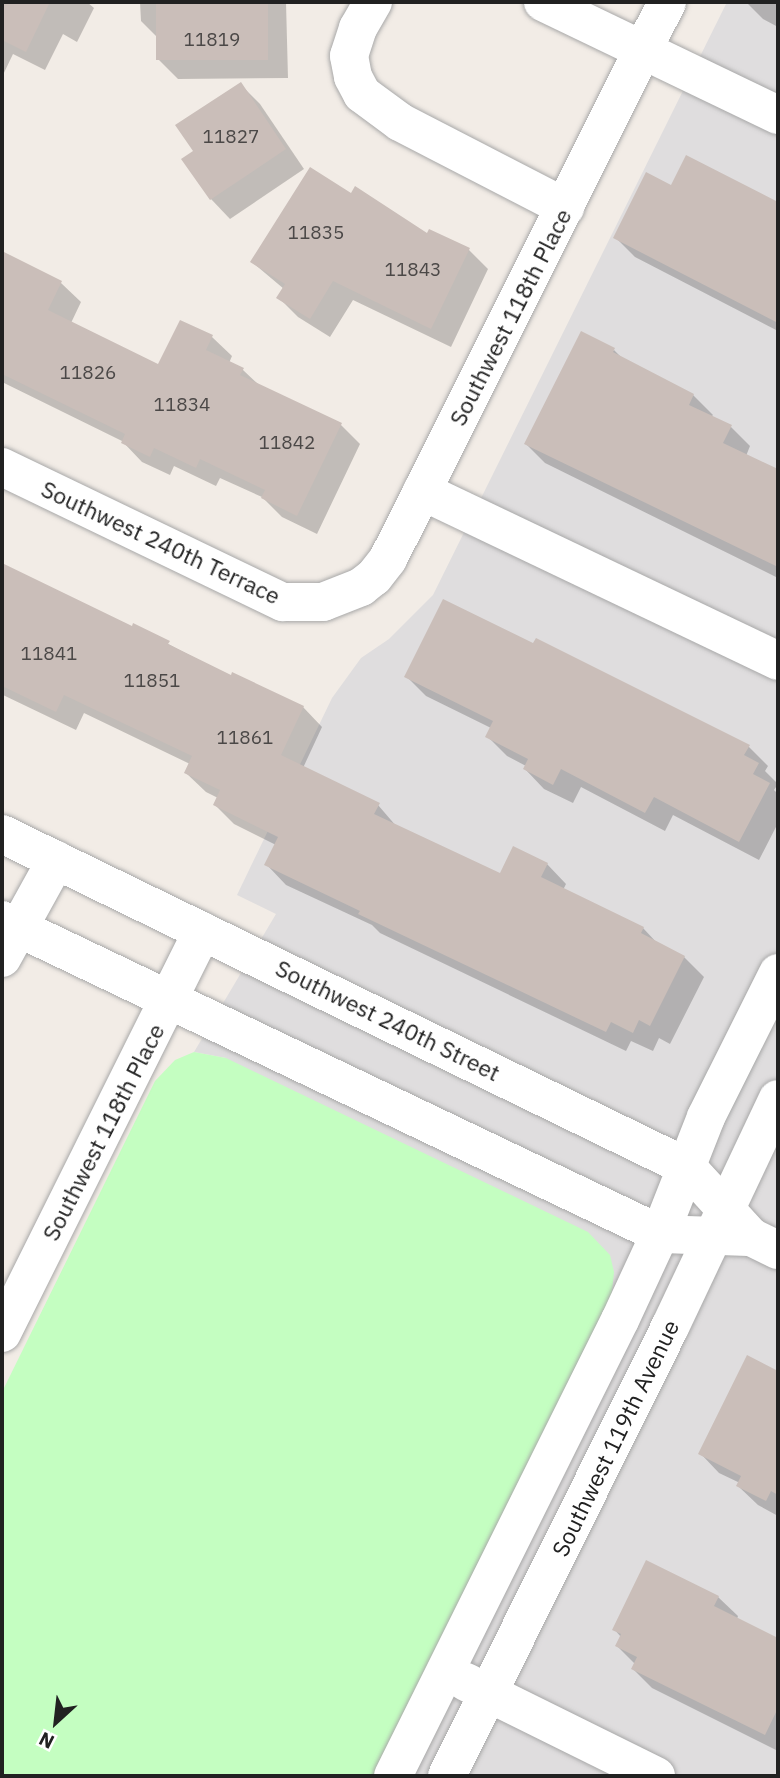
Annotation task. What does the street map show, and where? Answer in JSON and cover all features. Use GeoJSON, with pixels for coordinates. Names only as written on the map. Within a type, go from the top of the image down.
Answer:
{"type":"FeatureCollection","features":[{"type":"Feature","properties":{"kind":"street"},"geometry":{"type":"LineString","coordinates":[[373,2],[358,28],[349,56],[353,77],[362,94],[400,122],[565,207]]}},
{"type":"Feature","properties":{"kind":"street"},"geometry":{"type":"LineString","coordinates":[[543,2],[778,115]]}},
{"type":"Feature","properties":{"kind":"street","name":"Southwest 118th Place"},"geometry":{"type":"LineString","coordinates":[[323,602],[349,593],[374,577],[388,559],[667,2]]}},
{"type":"Feature","properties":{"kind":"street","name":"Southwest 240th Terrace"},"geometry":{"type":"LineString","coordinates":[[2,467],[274,598],[294,603],[323,602]]}},
{"type":"Feature","properties":{"kind":"street"},"geometry":{"type":"LineString","coordinates":[[422,491],[778,661]]}},
{"type":"Feature","properties":{"kind":"street","name":"Southwest 240th Street"},"geometry":{"type":"LineString","coordinates":[[2,834],[687,1167],[720,1222]]}},
{"type":"Feature","properties":{"kind":"street"},"geometry":{"type":"LineString","coordinates":[[56,860],[7,935],[170,1000],[660,1234],[720,1222],[765,1243]]}},
{"type":"Feature","properties":{"kind":"street","name":"Southwest 118th Place"},"geometry":{"type":"LineString","coordinates":[[5,1323],[170,1000],[202,931]]}},
{"type":"Feature","properties":{"kind":"street","name":"Southwest 119th Avenue"},"geometry":{"type":"LineString","coordinates":[[393,1776],[660,1234],[706,1117],[778,973]]}},
{"type":"Feature","properties":{"kind":"street","name":"Southwest 119th Avenue"},"geometry":{"type":"LineString","coordinates":[[447,1776],[778,1099]]}},
{"type":"Feature","properties":{"kind":"street"},"geometry":{"type":"LineString","coordinates":[[444,1672],[656,1776]]}},
{"type":"Feature","properties":{"kind":"shaded area"},"geometry":{"type":"Polygon","coordinates":[[[727,2],[778,2],[778,1776],[378,1776],[226,1058],[194,1052],[276,914],[237,895],[332,698],[361,658],[389,639],[433,595],[727,2]]]}},
{"type":"Feature","properties":{"kind":"green space"},"geometry":{"type":"Polygon","coordinates":[[[194,1052],[226,1058],[588,1232],[610,1255],[614,1272],[611,1303],[378,1776],[2,1776],[2,1392],[155,1081],[175,1060],[194,1052]]]}},
{"type":"Feature","properties":{"kind":"building"},"geometry":{"type":"Polygon","coordinates":[[[2,2],[50,2],[26,52],[2,40],[2,2]]]}},
{"type":"Feature","properties":{"kind":"building"},"geometry":{"type":"Polygon","coordinates":[[[156,2],[268,2],[268,60],[156,60],[156,2]]]}},
{"type":"Feature","properties":{"kind":"building"},"geometry":{"type":"Polygon","coordinates":[[[241,82],[286,149],[210,200],[181,159],[193,151],[175,125],[241,82]]]}},
{"type":"Feature","properties":{"kind":"building"},"geometry":{"type":"Polygon","coordinates":[[[686,155],[778,202],[778,323],[613,238],[646,172],[671,185],[686,155]]]}},
{"type":"Feature","properties":{"kind":"building"},"geometry":{"type":"Polygon","coordinates":[[[310,167],[351,193],[355,186],[427,233],[429,229],[470,248],[431,329],[333,281],[310,319],[276,298],[285,284],[250,262],[310,167]]]}},
{"type":"Feature","properties":{"kind":"building"},"geometry":{"type":"Polygon","coordinates":[[[2,251],[62,281],[48,310],[158,364],[180,320],[213,335],[206,350],[244,368],[240,375],[342,423],[297,516],[261,498],[265,490],[200,459],[196,468],[154,448],[150,457],[121,443],[125,434],[2,374],[2,251]]]}},
{"type":"Feature","properties":{"kind":"building"},"geometry":{"type":"Polygon","coordinates":[[[581,331],[615,348],[613,352],[694,394],[689,405],[732,425],[723,443],[778,469],[778,567],[524,444],[581,331]]]}},
{"type":"Feature","properties":{"kind":"building"},"geometry":{"type":"Polygon","coordinates":[[[2,563],[132,626],[133,623],[170,641],[168,644],[231,675],[232,672],[304,706],[281,755],[380,803],[374,814],[500,873],[513,846],[548,863],[541,877],[644,927],[641,933],[685,956],[650,1026],[639,1020],[633,1033],[611,1022],[606,1032],[358,914],[360,911],[264,865],[278,837],[213,805],[220,790],[184,773],[192,756],[64,695],[56,712],[2,686],[2,563]]]}},
{"type":"Feature","properties":{"kind":"building"},"geometry":{"type":"Polygon","coordinates":[[[443,599],[533,643],[536,638],[750,745],[744,755],[759,763],[753,774],[770,783],[739,842],[654,797],[645,813],[561,769],[553,785],[523,769],[528,759],[485,737],[493,721],[404,677],[443,599]]]}},
{"type":"Feature","properties":{"kind":"building"},"geometry":{"type":"Polygon","coordinates":[[[747,1355],[778,1371],[778,1495],[771,1491],[766,1501],[736,1486],[741,1476],[698,1454],[747,1355]]]}},
{"type":"Feature","properties":{"kind":"building"},"geometry":{"type":"Polygon","coordinates":[[[646,1560],[719,1596],[714,1606],[778,1638],[778,1708],[765,1735],[631,1669],[637,1657],[615,1646],[621,1634],[612,1630],[646,1560]]]}}]}
